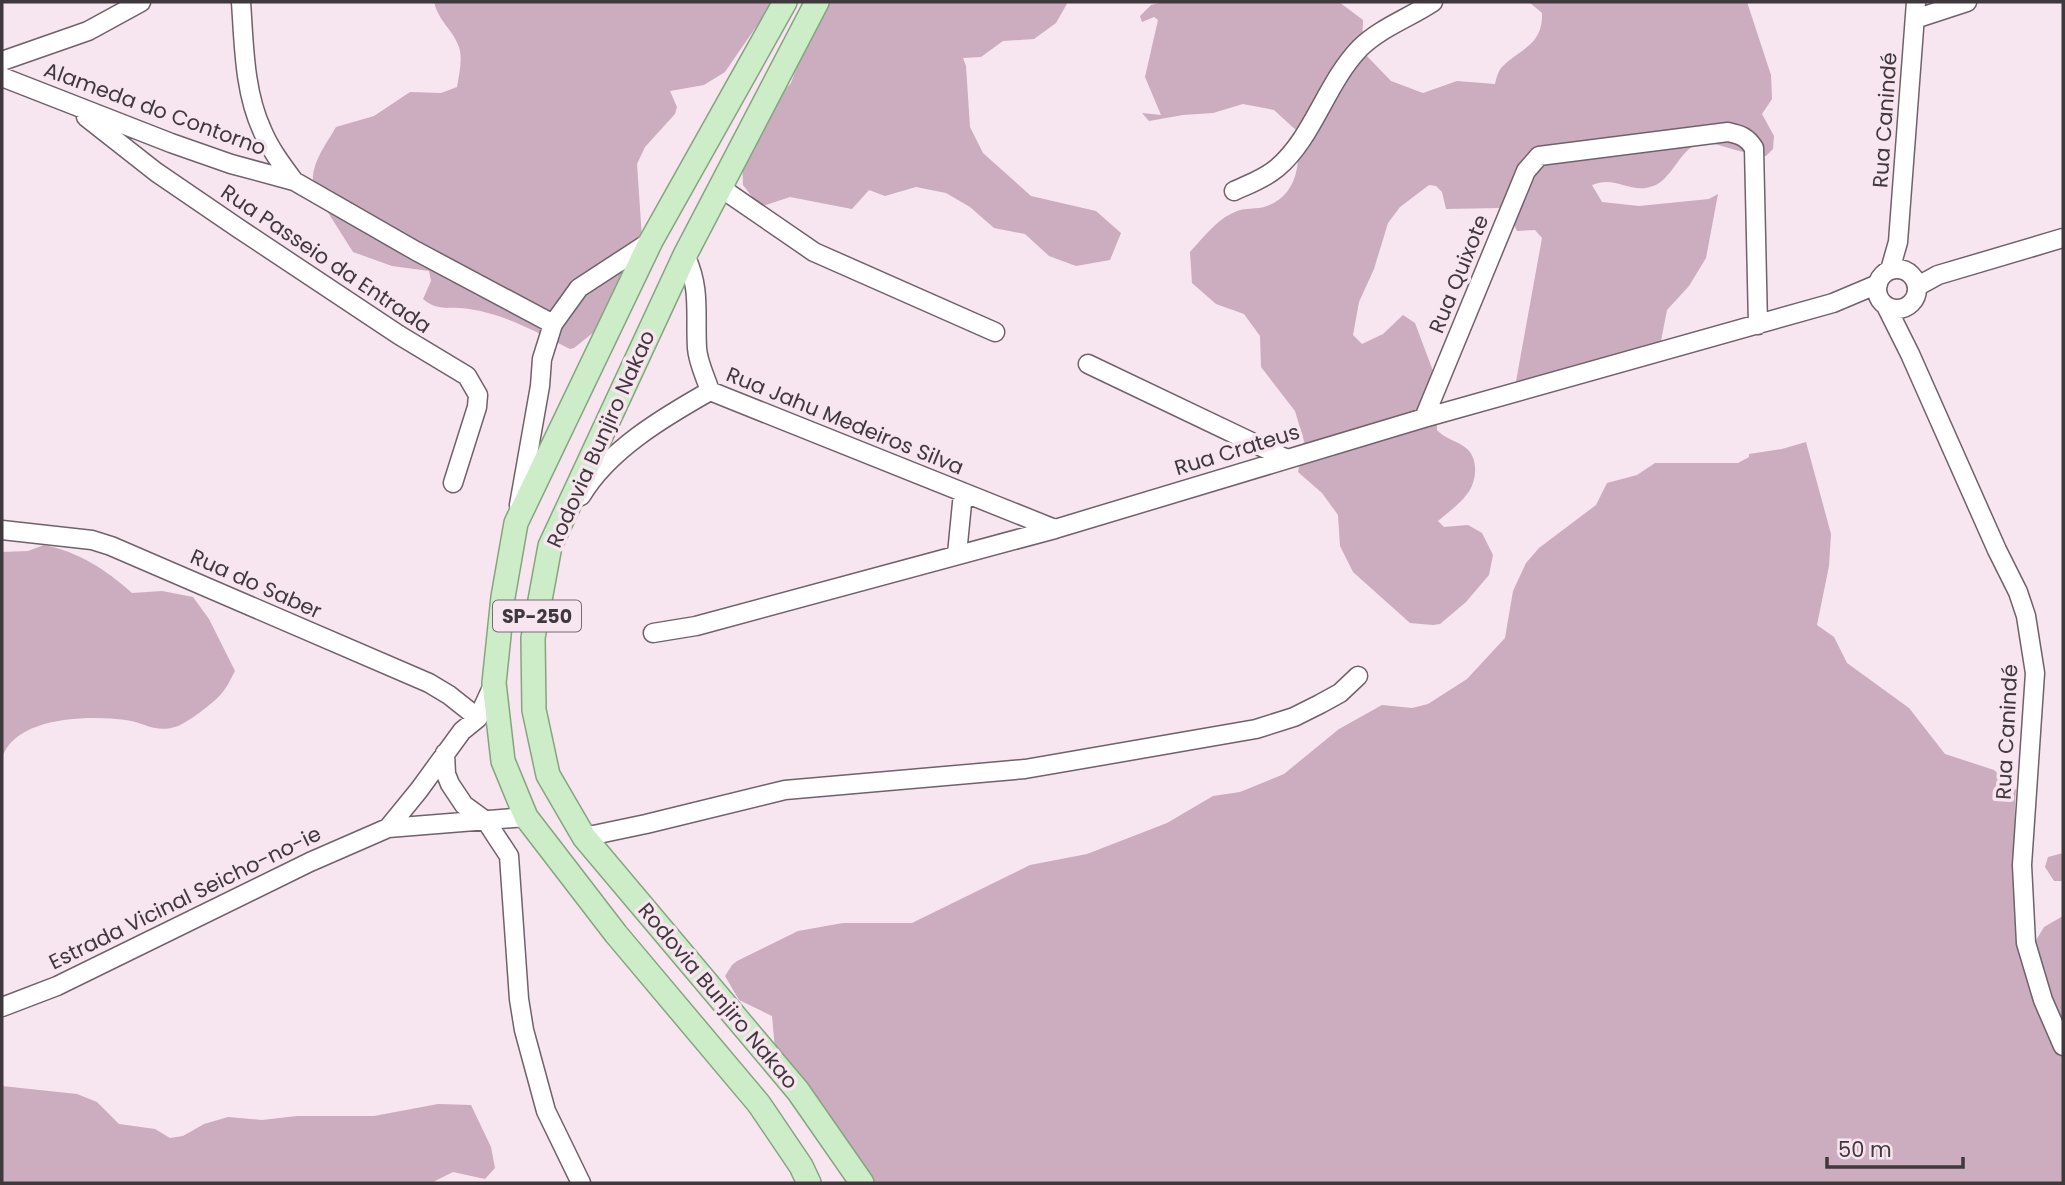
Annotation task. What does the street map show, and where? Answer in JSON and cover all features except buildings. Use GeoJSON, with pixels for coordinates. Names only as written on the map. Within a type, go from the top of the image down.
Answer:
{"type":"FeatureCollection","features":[{"type":"Feature","properties":{"kind":"main road","name":"Rodovia Bunjiro Nakao"},"geometry":{"type":"LineString","coordinates":[[785,2],[651,241],[516,523],[503,597],[494,684],[503,761],[526,817],[617,934],[759,1104],[801,1166],[809,1183]]}},
{"type":"Feature","properties":{"kind":"main road","name":"Rodovia Bunjiro Nakao"},"geometry":{"type":"LineString","coordinates":[[817,2],[685,255],[550,546],[533,638],[534,710],[548,775],[584,837],[798,1091],[862,1183]]}},
{"type":"Feature","properties":{"kind":"street"},"geometry":{"type":"LineString","coordinates":[[2,61],[88,31],[141,2]]}},
{"type":"Feature","properties":{"kind":"street"},"geometry":{"type":"LineString","coordinates":[[241,2],[246,71],[255,110],[261,130],[294,181],[416,251],[553,324]]}},
{"type":"Feature","properties":{"kind":"street"},"geometry":{"type":"LineString","coordinates":[[1234,191],[1278,167],[1297,146],[1338,78],[1364,45],[1433,2]]}},
{"type":"Feature","properties":{"kind":"street"},"geometry":{"type":"LineString","coordinates":[[1916,10],[1967,2]]}},
{"type":"Feature","properties":{"kind":"street","name":"Rua Canindé"},"geometry":{"type":"LineString","coordinates":[[1906,275],[1898,242],[1916,10]]}},
{"type":"Feature","properties":{"kind":"street","name":"Alameda do Contorno"},"geometry":{"type":"LineString","coordinates":[[2,77],[72,106],[231,164],[294,181]]}},
{"type":"Feature","properties":{"kind":"street","name":"Rua Passeio da Entrada"},"geometry":{"type":"LineString","coordinates":[[72,106],[156,172],[229,222],[399,335],[467,376],[478,395],[477,407],[453,483]]}},
{"type":"Feature","properties":{"kind":"street","name":"Rua Quixote"},"geometry":{"type":"LineString","coordinates":[[1424,418],[1526,171],[1534,160],[1545,155],[1728,132],[1743,135],[1754,148],[1758,324]]}},
{"type":"Feature","properties":{"kind":"street"},"geometry":{"type":"LineString","coordinates":[[721,188],[814,252],[995,332]]}},
{"type":"Feature","properties":{"kind":"street"},"geometry":{"type":"LineString","coordinates":[[1906,275],[1917,293],[1911,304],[1899,310],[1884,305],[1878,297],[1878,284],[1885,273],[1938,275],[2063,238]]}},
{"type":"Feature","properties":{"kind":"street"},"geometry":{"type":"LineString","coordinates":[[516,523],[540,386],[542,359],[553,324],[579,288],[651,241]]}},
{"type":"Feature","properties":{"kind":"street","name":"Rua Jahu Medeiros Silva"},"geometry":{"type":"LineString","coordinates":[[685,255],[694,273],[698,297],[697,352],[710,391],[1055,529]]}},
{"type":"Feature","properties":{"kind":"street","name":"Rua Crateus"},"geometry":{"type":"LineString","coordinates":[[653,633],[696,626],[1055,529],[1424,418],[1833,303],[1878,284]]}},
{"type":"Feature","properties":{"kind":"street","name":"Rua Crateus"},"geometry":{"type":"LineString","coordinates":[[1833,303],[1884,305]]}},
{"type":"Feature","properties":{"kind":"street","name":"Rua Canindé"},"geometry":{"type":"LineString","coordinates":[[1910,354],[1911,304]]}},
{"type":"Feature","properties":{"kind":"street","name":"Rua Canindé"},"geometry":{"type":"LineString","coordinates":[[1884,305],[1910,354],[2018,592],[2026,616],[2035,673],[2022,865],[2025,930],[2035,975],[2063,1046]]}},
{"type":"Feature","properties":{"kind":"street"},"geometry":{"type":"LineString","coordinates":[[1088,364],[1287,459]]}},
{"type":"Feature","properties":{"kind":"street"},"geometry":{"type":"LineString","coordinates":[[550,546],[586,486],[615,457],[662,418],[710,391]]}},
{"type":"Feature","properties":{"kind":"street"},"geometry":{"type":"LineString","coordinates":[[957,554],[963,493]]}},
{"type":"Feature","properties":{"kind":"street","name":"Rua do Saber"},"geometry":{"type":"LineString","coordinates":[[2,530],[92,540],[111,546],[429,683],[456,700],[478,719]]}},
{"type":"Feature","properties":{"kind":"street"},"geometry":{"type":"LineString","coordinates":[[584,837],[785,790],[1025,769],[1256,729],[1294,717],[1320,704],[1340,693],[1358,676]]}},
{"type":"Feature","properties":{"kind":"street"},"geometry":{"type":"LineString","coordinates":[[388,828],[462,731],[478,719],[494,684]]}},
{"type":"Feature","properties":{"kind":"street"},"geometry":{"type":"LineString","coordinates":[[445,753],[446,774],[450,784],[464,805],[486,821],[509,856],[519,999],[524,1030],[546,1111],[581,1183]]}},
{"type":"Feature","properties":{"kind":"street"},"geometry":{"type":"LineString","coordinates":[[388,828],[526,817]]}},
{"type":"Feature","properties":{"kind":"street","name":"Estrada Vicinal Seicho-no-ie"},"geometry":{"type":"LineString","coordinates":[[2,1007],[57,986],[323,856],[388,828]]}},
{"type":"Feature","properties":{"kind":"shaded area"},"geometry":{"type":"Polygon","coordinates":[[[434,2],[773,2],[725,72],[704,85],[670,91],[677,107],[675,114],[645,147],[637,164],[644,268],[624,308],[574,348],[570,349],[495,315],[469,309],[439,307],[429,303],[423,299],[431,281],[429,271],[392,266],[353,252],[315,192],[315,166],[336,127],[374,116],[410,92],[441,93],[457,87],[461,62],[459,47],[434,2]]]}},
{"type":"Feature","properties":{"kind":"shaded area"},"geometry":{"type":"Polygon","coordinates":[[[814,2],[1068,2],[1056,23],[1034,39],[1003,41],[981,57],[963,58],[966,66],[970,127],[983,153],[1031,196],[1096,211],[1121,233],[1110,260],[1076,266],[1049,256],[1025,234],[994,228],[970,207],[946,193],[916,187],[885,196],[869,190],[852,209],[790,197],[760,207],[743,185],[742,155],[770,107],[791,83],[801,56],[814,2]]]}},
{"type":"Feature","properties":{"kind":"shaded area"},"geometry":{"type":"Polygon","coordinates":[[[1163,2],[1339,2],[1363,20],[1362,51],[1391,81],[1423,93],[1457,81],[1495,84],[1501,68],[1529,46],[1539,33],[1542,13],[1529,2],[1747,2],[1771,75],[1772,99],[1762,114],[1774,136],[1773,149],[1766,156],[1757,156],[1704,141],[1689,149],[1656,185],[1635,188],[1600,182],[1592,185],[1602,202],[1639,206],[1709,199],[1718,194],[1706,258],[1689,286],[1667,310],[1661,341],[1648,356],[1515,387],[1542,238],[1535,230],[1517,231],[1509,214],[1500,208],[1446,209],[1442,192],[1436,186],[1429,185],[1400,207],[1388,223],[1374,269],[1359,302],[1353,335],[1362,344],[1383,334],[1403,315],[1415,323],[1436,379],[1437,430],[1466,448],[1475,464],[1475,477],[1470,489],[1461,501],[1438,521],[1444,527],[1468,525],[1482,533],[1493,555],[1489,575],[1466,602],[1440,624],[1410,623],[1353,572],[1340,546],[1338,515],[1322,493],[1298,472],[1304,441],[1295,411],[1261,367],[1260,336],[1244,314],[1216,304],[1192,283],[1190,252],[1211,229],[1235,212],[1267,206],[1286,193],[1298,165],[1298,132],[1274,110],[1243,104],[1213,113],[1149,121],[1142,113],[1161,115],[1145,77],[1158,20],[1154,17],[1142,22],[1140,16],[1151,5],[1163,2]]]}},
{"type":"Feature","properties":{"kind":"shaded area"},"geometry":{"type":"Polygon","coordinates":[[[1806,442],[1831,534],[1829,566],[1817,625],[1834,637],[1847,663],[1909,708],[1945,754],[1994,770],[2016,790],[2016,850],[2027,955],[2044,927],[2063,916],[2063,1183],[871,1183],[775,1049],[772,1016],[739,1000],[725,976],[737,961],[798,931],[843,923],[912,923],[1030,865],[1087,854],[1167,823],[1213,796],[1240,792],[1284,774],[1339,729],[1382,705],[1412,708],[1428,704],[1467,679],[1505,638],[1513,591],[1526,563],[1539,548],[1596,505],[1607,483],[1637,475],[1655,463],[1738,463],[1749,457],[1749,454],[1806,442]]]}},
{"type":"Feature","properties":{"kind":"shaded area"},"geometry":{"type":"Polygon","coordinates":[[[44,545],[69,552],[91,563],[132,593],[162,591],[193,597],[209,619],[235,671],[223,692],[194,717],[170,728],[157,728],[111,718],[55,721],[37,726],[10,744],[2,758],[2,552],[28,551],[44,545]]]}},
{"type":"Feature","properties":{"kind":"shaded area"},"geometry":{"type":"Polygon","coordinates":[[[2063,853],[2063,881],[2054,881],[2045,867],[2048,857],[2063,853]]]}},
{"type":"Feature","properties":{"kind":"shaded area"},"geometry":{"type":"Polygon","coordinates":[[[2,1086],[77,1094],[97,1102],[119,1124],[155,1129],[170,1138],[183,1136],[204,1124],[228,1117],[262,1120],[297,1116],[374,1116],[438,1104],[471,1105],[491,1147],[495,1168],[485,1179],[453,1172],[431,1183],[2,1183],[2,1086]]]}}]}
